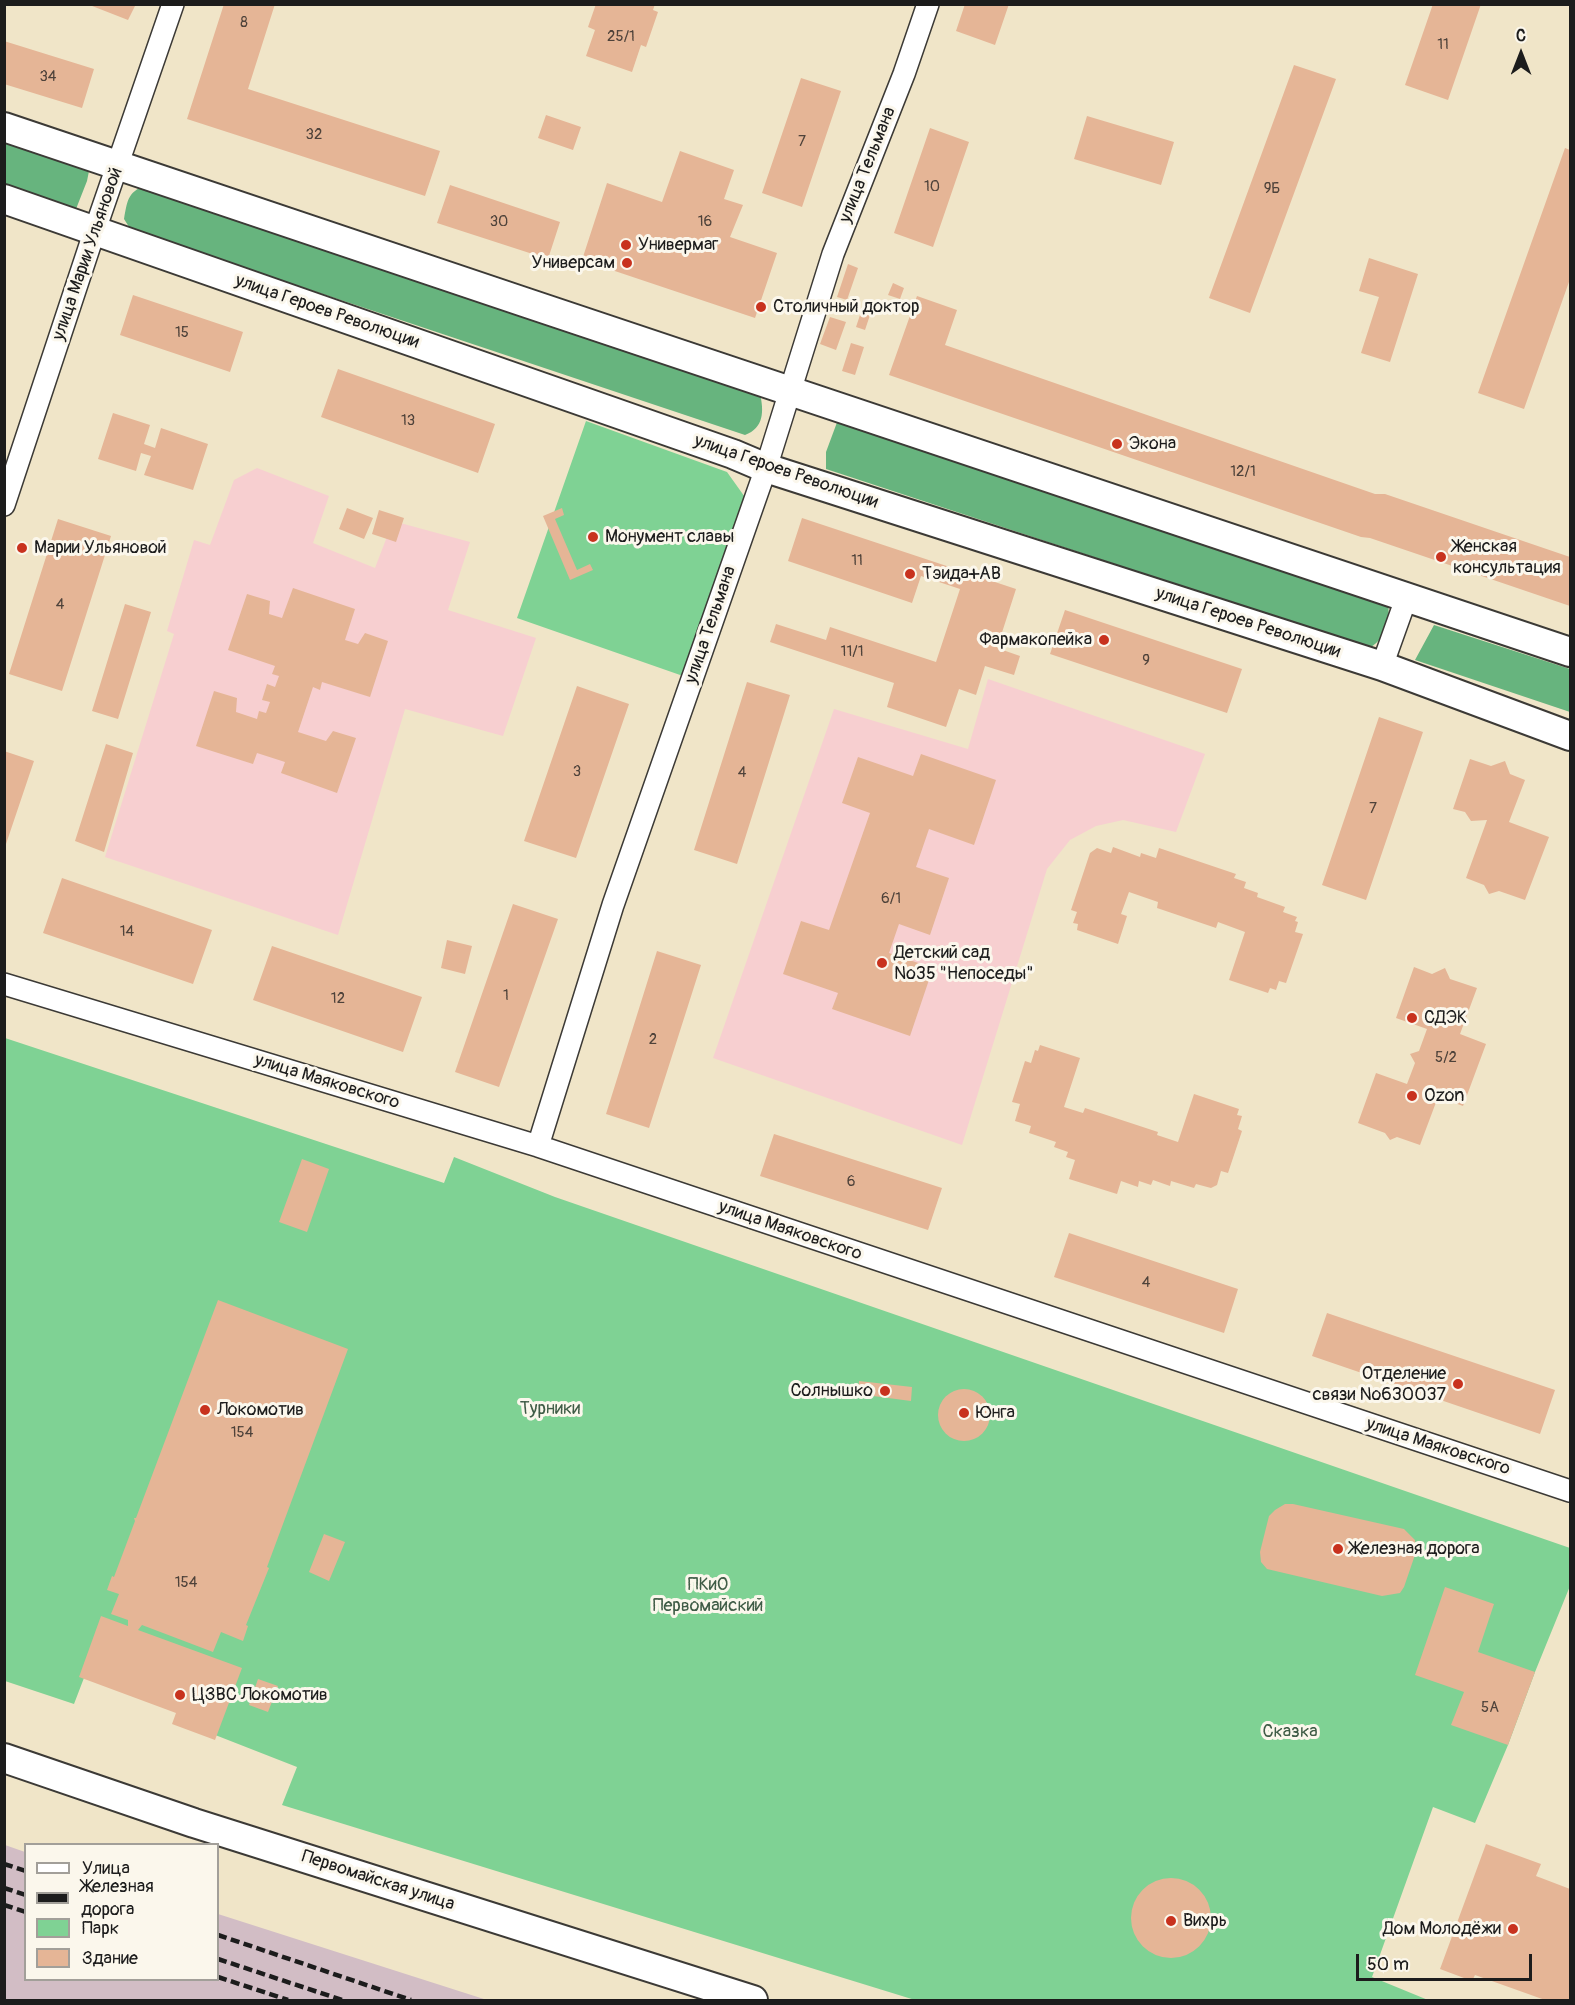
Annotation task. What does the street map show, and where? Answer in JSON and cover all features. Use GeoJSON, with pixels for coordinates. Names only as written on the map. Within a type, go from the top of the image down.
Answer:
{"type":"FeatureCollection","features":[{"type":"Feature","properties":{"kind":"street","name":"улица Марии Ульяновой"},"geometry":{"type":"LineString","coordinates":[[4,505],[173,4]]}},
{"type":"Feature","properties":{"kind":"street","name":"улица Тельмана"},"geometry":{"type":"LineString","coordinates":[[538,1146],[613,905],[766,468],[833,254],[904,74],[928,4]]}},
{"type":"Feature","properties":{"kind":"street"},"geometry":{"type":"LineString","coordinates":[[4,127],[1570,652]]}},
{"type":"Feature","properties":{"kind":"street","name":"улица Героев Революции"},"geometry":{"type":"LineString","coordinates":[[4,199],[711,446],[766,468],[1382,666],[1570,736]]}},
{"type":"Feature","properties":{"kind":"street"},"geometry":{"type":"LineString","coordinates":[[1382,666],[1407,596]]}},
{"type":"Feature","properties":{"kind":"street","name":"улица Маяковского"},"geometry":{"type":"LineString","coordinates":[[4,984],[538,1146],[1570,1491]]}},
{"type":"Feature","properties":{"kind":"street","name":"Первомайская улица"},"geometry":{"type":"LineString","coordinates":[[4,1758],[205,1826],[753,2001]]}},
{"type":"Feature","properties":{"kind":"shaded area"},"geometry":{"type":"Polygon","coordinates":[[[257,468],[329,496],[313,543],[375,568],[393,521],[470,542],[448,610],[536,638],[503,736],[405,709],[338,935],[105,857],[174,634],[167,631],[194,540],[210,545],[234,480],[257,468]]]}},
{"type":"Feature","properties":{"kind":"shaded area","name":"Детский сад №35 \"Непоседы\""},"geometry":{"type":"Polygon","coordinates":[[[988,679],[1205,754],[1176,832],[1123,820],[1096,826],[1070,840],[1047,869],[962,1145],[713,1058],[834,709],[968,749],[988,679]]]}},
{"type":"Feature","properties":{"kind":"shaded area"},"geometry":{"type":"Polygon","coordinates":[[[5,1845],[24,1852],[24,1981],[219,1981],[219,1914],[487,2000],[5,2000],[5,1845]]]}},
{"type":"Feature","properties":{"kind":"green space"},"geometry":{"type":"Polygon","coordinates":[[[5,132],[91,161],[87,181],[76,209],[64,209],[5,189],[5,132]]]}},
{"type":"Feature","properties":{"kind":"green space"},"geometry":{"type":"Polygon","coordinates":[[[150,183],[760,394],[761,418],[756,428],[745,435],[131,230],[124,219],[128,200],[137,189],[150,183]]]}},
{"type":"Feature","properties":{"kind":"green space"},"geometry":{"type":"Polygon","coordinates":[[[839,417],[1388,602],[1389,616],[1386,628],[1381,638],[1370,648],[826,469],[826,452],[839,417]]]}},
{"type":"Feature","properties":{"kind":"green space"},"geometry":{"type":"Polygon","coordinates":[[[586,421],[727,472],[747,500],[683,676],[517,618],[586,421]]]}},
{"type":"Feature","properties":{"kind":"green space"},"geometry":{"type":"Polygon","coordinates":[[[1434,625],[1570,669],[1570,712],[1415,660],[1434,625]]]}},
{"type":"Feature","properties":{"kind":"green space","name":"ПКиО Первомайский"},"geometry":{"type":"Polygon","coordinates":[[[5,1038],[444,1183],[454,1157],[555,1197],[1570,1548],[1570,1586],[1475,1823],[1433,1807],[1372,1977],[1428,2000],[915,2000],[282,1805],[297,1767],[205,1731],[210,1717],[87,1670],[74,1704],[5,1681],[5,1038]]]}},
{"type":"Feature","properties":{"kind":"building"},"geometry":{"type":"Polygon","coordinates":[[[87,4],[136,4],[128,20],[87,4]]]}},
{"type":"Feature","properties":{"kind":"building"},"geometry":{"type":"Polygon","coordinates":[[[224,4],[275,4],[248,89],[440,151],[425,196],[187,119],[224,4]]]}},
{"type":"Feature","properties":{"kind":"building"},"geometry":{"type":"Polygon","coordinates":[[[596,4],[655,4],[653,10],[658,12],[646,47],[641,45],[632,72],[586,56],[595,30],[588,27],[596,4]]]}},
{"type":"Feature","properties":{"kind":"building"},"geometry":{"type":"Polygon","coordinates":[[[965,4],[1009,4],[995,45],[956,31],[965,4]]]}},
{"type":"Feature","properties":{"kind":"building"},"geometry":{"type":"Polygon","coordinates":[[[1433,4],[1481,4],[1448,100],[1405,85],[1433,4]]]}},
{"type":"Feature","properties":{"kind":"building"},"geometry":{"type":"Polygon","coordinates":[[[4,41],[94,69],[82,108],[4,84],[4,41]]]}},
{"type":"Feature","properties":{"kind":"building"},"geometry":{"type":"Polygon","coordinates":[[[1294,65],[1336,79],[1250,313],[1209,298],[1294,65]]]}},
{"type":"Feature","properties":{"kind":"building"},"geometry":{"type":"Polygon","coordinates":[[[801,78],[841,91],[802,207],[762,193],[801,78]]]}},
{"type":"Feature","properties":{"kind":"building"},"geometry":{"type":"Polygon","coordinates":[[[546,115],[581,127],[573,150],[538,138],[546,115]]]}},
{"type":"Feature","properties":{"kind":"building"},"geometry":{"type":"Polygon","coordinates":[[[1087,116],[1174,142],[1161,185],[1074,159],[1087,116]]]}},
{"type":"Feature","properties":{"kind":"building"},"geometry":{"type":"Polygon","coordinates":[[[930,128],[969,142],[933,247],[894,233],[930,128]]]}},
{"type":"Feature","properties":{"kind":"building"},"geometry":{"type":"Polygon","coordinates":[[[1565,148],[1570,150],[1570,279],[1524,409],[1478,393],[1565,148]]]}},
{"type":"Feature","properties":{"kind":"building"},"geometry":{"type":"Polygon","coordinates":[[[680,151],[734,170],[724,199],[743,205],[730,237],[777,253],[755,318],[582,260],[607,183],[662,202],[680,151]]]}},
{"type":"Feature","properties":{"kind":"building"},"geometry":{"type":"Polygon","coordinates":[[[450,185],[560,222],[548,259],[437,223],[450,185]]]}},
{"type":"Feature","properties":{"kind":"building"},"geometry":{"type":"Polygon","coordinates":[[[1369,258],[1418,274],[1390,362],[1361,353],[1379,297],[1359,291],[1369,258]]]}},
{"type":"Feature","properties":{"kind":"building"},"geometry":{"type":"Polygon","coordinates":[[[848,264],[858,268],[847,300],[837,297],[848,264]]]}},
{"type":"Feature","properties":{"kind":"building"},"geometry":{"type":"Polygon","coordinates":[[[893,283],[904,288],[900,299],[888,295],[893,283]]]}},
{"type":"Feature","properties":{"kind":"building"},"geometry":{"type":"Polygon","coordinates":[[[133,295],[243,332],[230,372],[120,335],[133,295]]]}},
{"type":"Feature","properties":{"kind":"building"},"geometry":{"type":"Polygon","coordinates":[[[917,296],[957,310],[945,345],[1375,494],[1385,494],[1570,557],[1570,606],[889,375],[917,296]]]}},
{"type":"Feature","properties":{"kind":"building"},"geometry":{"type":"Polygon","coordinates":[[[864,303],[873,306],[865,330],[856,327],[864,303]]]}},
{"type":"Feature","properties":{"kind":"building"},"geometry":{"type":"Polygon","coordinates":[[[830,317],[846,322],[836,350],[820,344],[830,317]]]}},
{"type":"Feature","properties":{"kind":"building"},"geometry":{"type":"Polygon","coordinates":[[[851,343],[864,347],[855,375],[842,371],[851,343]]]}},
{"type":"Feature","properties":{"kind":"building"},"geometry":{"type":"Polygon","coordinates":[[[338,369],[495,424],[478,473],[321,417],[338,369]]]}},
{"type":"Feature","properties":{"kind":"building"},"geometry":{"type":"Polygon","coordinates":[[[113,413],[150,425],[144,444],[155,448],[161,428],[208,444],[193,490],[144,475],[151,456],[141,453],[136,471],[98,459],[113,413]]]}},
{"type":"Feature","properties":{"kind":"building"},"geometry":{"type":"Polygon","coordinates":[[[347,508],[373,518],[364,539],[339,529],[347,508]]]}},
{"type":"Feature","properties":{"kind":"building"},"geometry":{"type":"Polygon","coordinates":[[[562,508],[564,515],[555,519],[577,570],[590,564],[593,570],[570,580],[543,516],[562,508]]]}},
{"type":"Feature","properties":{"kind":"building"},"geometry":{"type":"Polygon","coordinates":[[[379,510],[404,518],[396,542],[372,534],[379,510]]]}},
{"type":"Feature","properties":{"kind":"building"},"geometry":{"type":"Polygon","coordinates":[[[802,518],[1016,589],[997,648],[1020,656],[1014,675],[985,666],[976,695],[959,689],[946,727],[887,707],[894,683],[770,642],[776,624],[826,640],[830,627],[936,662],[960,589],[921,576],[912,603],[788,561],[802,518]]]}},
{"type":"Feature","properties":{"kind":"building"},"geometry":{"type":"Polygon","coordinates":[[[58,519],[111,536],[62,691],[9,674],[58,519]]]}},
{"type":"Feature","properties":{"kind":"building"},"geometry":{"type":"Polygon","coordinates":[[[293,588],[355,609],[345,640],[358,644],[365,633],[388,641],[370,697],[322,682],[320,690],[313,687],[298,732],[326,741],[333,731],[356,738],[337,793],[281,773],[285,762],[257,753],[253,764],[196,746],[214,691],[237,698],[236,712],[257,719],[259,711],[266,713],[270,702],[262,700],[267,684],[275,687],[279,676],[272,674],[275,666],[228,650],[247,594],[270,601],[269,614],[282,618],[293,588]]]}},
{"type":"Feature","properties":{"kind":"building"},"geometry":{"type":"Polygon","coordinates":[[[125,604],[151,612],[118,719],[92,711],[125,604]]]}},
{"type":"Feature","properties":{"kind":"building"},"geometry":{"type":"Polygon","coordinates":[[[1065,610],[1242,669],[1227,713],[1050,654],[1065,610]]]}},
{"type":"Feature","properties":{"kind":"building"},"geometry":{"type":"Polygon","coordinates":[[[747,682],[790,695],[737,864],[694,850],[747,682]]]}},
{"type":"Feature","properties":{"kind":"building"},"geometry":{"type":"Polygon","coordinates":[[[577,686],[629,704],[576,858],[524,841],[577,686]]]}},
{"type":"Feature","properties":{"kind":"building"},"geometry":{"type":"Polygon","coordinates":[[[1379,717],[1423,732],[1366,900],[1322,885],[1379,717]]]}},
{"type":"Feature","properties":{"kind":"building"},"geometry":{"type":"Polygon","coordinates":[[[106,744],[133,753],[104,852],[75,841],[106,744]]]}},
{"type":"Feature","properties":{"kind":"building"},"geometry":{"type":"Polygon","coordinates":[[[4,751],[34,761],[5,847],[4,847],[4,751]]]}},
{"type":"Feature","properties":{"kind":"building"},"geometry":{"type":"Polygon","coordinates":[[[921,754],[996,780],[974,845],[929,829],[916,867],[949,878],[930,935],[899,924],[889,953],[933,968],[910,1036],[832,1009],[838,993],[783,974],[801,921],[829,930],[870,813],[842,803],[858,757],[913,776],[921,754]]]}},
{"type":"Feature","properties":{"kind":"building"},"geometry":{"type":"Polygon","coordinates":[[[1470,759],[1491,766],[1505,761],[1510,774],[1525,780],[1509,822],[1549,837],[1525,900],[1499,891],[1489,894],[1484,885],[1466,878],[1487,820],[1471,821],[1465,812],[1453,809],[1470,759]]]}},
{"type":"Feature","properties":{"kind":"building"},"geometry":{"type":"Polygon","coordinates":[[[1113,847],[1140,857],[1141,853],[1156,858],[1159,848],[1236,874],[1234,878],[1246,882],[1244,888],[1258,893],[1257,897],[1285,907],[1283,912],[1297,917],[1295,932],[1303,934],[1286,983],[1279,981],[1276,990],[1270,988],[1268,993],[1229,980],[1245,932],[1218,922],[1216,928],[1157,908],[1158,902],[1129,892],[1121,914],[1127,916],[1118,944],[1077,930],[1078,924],[1073,923],[1077,912],[1071,910],[1090,853],[1097,848],[1111,853],[1113,847]]]}},
{"type":"Feature","properties":{"kind":"building"},"geometry":{"type":"Polygon","coordinates":[[[62,878],[212,930],[193,984],[43,933],[62,878]]]}},
{"type":"Feature","properties":{"kind":"building"},"geometry":{"type":"Polygon","coordinates":[[[513,904],[558,919],[499,1087],[455,1072],[513,904]]]}},
{"type":"Feature","properties":{"kind":"building"},"geometry":{"type":"Polygon","coordinates":[[[447,940],[472,946],[465,974],[441,968],[447,940]]]}},
{"type":"Feature","properties":{"kind":"building"},"geometry":{"type":"Polygon","coordinates":[[[272,946],[422,997],[403,1052],[253,1000],[272,946]]]}},
{"type":"Feature","properties":{"kind":"building"},"geometry":{"type":"Polygon","coordinates":[[[657,951],[701,965],[649,1128],[606,1114],[657,951]]]}},
{"type":"Feature","properties":{"kind":"building"},"geometry":{"type":"Polygon","coordinates":[[[1414,967],[1432,974],[1445,968],[1450,979],[1477,988],[1460,1034],[1486,1044],[1463,1106],[1438,1097],[1420,1145],[1397,1137],[1390,1140],[1385,1133],[1358,1123],[1376,1073],[1407,1084],[1415,1063],[1410,1054],[1419,1051],[1427,1029],[1396,1018],[1414,967]]]}},
{"type":"Feature","properties":{"kind":"building"},"geometry":{"type":"Polygon","coordinates":[[[1040,1045],[1080,1058],[1064,1107],[1083,1113],[1085,1108],[1158,1132],[1157,1135],[1178,1142],[1194,1094],[1239,1109],[1237,1115],[1242,1116],[1238,1129],[1242,1131],[1228,1173],[1221,1171],[1217,1185],[1211,1188],[1196,1184],[1194,1188],[1171,1181],[1170,1186],[1153,1180],[1151,1185],[1139,1181],[1138,1187],[1121,1181],[1117,1194],[1069,1179],[1075,1160],[1066,1157],[1068,1152],[1054,1147],[1056,1142],[1029,1133],[1031,1126],[1015,1121],[1020,1104],[1012,1102],[1025,1061],[1031,1063],[1035,1050],[1038,1051],[1040,1045]]]}},
{"type":"Feature","properties":{"kind":"building"},"geometry":{"type":"Polygon","coordinates":[[[774,1134],[942,1188],[928,1230],[760,1176],[774,1134]]]}},
{"type":"Feature","properties":{"kind":"building"},"geometry":{"type":"Polygon","coordinates":[[[302,1159],[329,1169],[307,1232],[279,1222],[302,1159]]]}},
{"type":"Feature","properties":{"kind":"building"},"geometry":{"type":"Polygon","coordinates":[[[1069,1233],[1238,1289],[1224,1333],[1054,1277],[1069,1233]]]}},
{"type":"Feature","properties":{"kind":"building"},"geometry":{"type":"Polygon","coordinates":[[[218,1300],[348,1349],[267,1567],[269,1568],[246,1625],[248,1626],[243,1641],[221,1632],[213,1652],[142,1625],[138,1630],[242,1668],[215,1740],[172,1724],[176,1713],[79,1677],[101,1616],[128,1626],[128,1620],[111,1614],[119,1594],[107,1590],[112,1576],[114,1577],[135,1521],[134,1518],[136,1518],[218,1300]]]}},
{"type":"Feature","properties":{"kind":"building"},"geometry":{"type":"Polygon","coordinates":[[[1327,1313],[1555,1390],[1540,1434],[1312,1356],[1327,1313]]]}},
{"type":"Feature","properties":{"kind":"building","name":"Солнышко"},"geometry":{"type":"Polygon","coordinates":[[[859,1381],[912,1387],[911,1401],[858,1394],[859,1381]]]}},
{"type":"Feature","properties":{"kind":"building","name":"Юнга"},"geometry":{"type":"Polygon","coordinates":[[[959,1389],[969,1389],[983,1396],[990,1415],[983,1434],[969,1441],[959,1441],[949,1437],[942,1430],[938,1420],[938,1410],[942,1400],[949,1393],[959,1389]]]}},
{"type":"Feature","properties":{"kind":"building","name":"Железная дорога"},"geometry":{"type":"Polygon","coordinates":[[[1285,1504],[1404,1529],[1415,1540],[1416,1552],[1400,1593],[1382,1596],[1267,1569],[1261,1562],[1260,1552],[1269,1516],[1285,1504]]]}},
{"type":"Feature","properties":{"kind":"building"},"geometry":{"type":"Polygon","coordinates":[[[324,1534],[345,1542],[329,1581],[309,1572],[324,1534]]]}},
{"type":"Feature","properties":{"kind":"building"},"geometry":{"type":"Polygon","coordinates":[[[1445,1587],[1494,1604],[1478,1652],[1535,1672],[1508,1745],[1451,1725],[1464,1692],[1415,1675],[1445,1587]]]}},
{"type":"Feature","properties":{"kind":"building"},"geometry":{"type":"Polygon","coordinates":[[[258,1679],[278,1686],[268,1712],[249,1705],[258,1679]]]}},
{"type":"Feature","properties":{"kind":"building","name":"Дом Молодёжи"},"geometry":{"type":"Polygon","coordinates":[[[1486,1844],[1541,1864],[1536,1876],[1570,1889],[1570,2000],[1545,2000],[1475,1975],[1472,1981],[1440,1969],[1486,1844]]]}},
{"type":"Feature","properties":{"kind":"building","name":"Вихрь"},"geometry":{"type":"Polygon","coordinates":[[[1171,1878],[1186,1881],[1199,1890],[1208,1903],[1211,1918],[1208,1933],[1199,1946],[1186,1955],[1171,1958],[1156,1955],[1143,1946],[1134,1933],[1131,1918],[1134,1903],[1143,1890],[1156,1881],[1171,1878]]]}},
{"type":"Feature","properties":{"kind":"railway"},"geometry":{"type":"LineString","coordinates":[[4,1864],[24,1870]]}},
{"type":"Feature","properties":{"kind":"railway"},"geometry":{"type":"LineString","coordinates":[[4,1888],[24,1894]]}},
{"type":"Feature","properties":{"kind":"railway"},"geometry":{"type":"LineString","coordinates":[[4,1905],[24,1911]]}},
{"type":"Feature","properties":{"kind":"railway"},"geometry":{"type":"LineString","coordinates":[[219,1935],[411,2000]]}},
{"type":"Feature","properties":{"kind":"railway"},"geometry":{"type":"LineString","coordinates":[[219,1959],[342,2000]]}},
{"type":"Feature","properties":{"kind":"railway"},"geometry":{"type":"LineString","coordinates":[[219,1977],[288,2000]]}},
{"type":"Feature","properties":{"kind":"place","name":"Универмаг"},"geometry":{"type":"Point","coordinates":[626,245]}},
{"type":"Feature","properties":{"kind":"place","name":"Универсам"},"geometry":{"type":"Point","coordinates":[627,263]}},
{"type":"Feature","properties":{"kind":"place","name":"Столичный доктор"},"geometry":{"type":"Point","coordinates":[761,307]}},
{"type":"Feature","properties":{"kind":"place","name":"Экона"},"geometry":{"type":"Point","coordinates":[1117,444]}},
{"type":"Feature","properties":{"kind":"place","name":"Монумент славы"},"geometry":{"type":"Point","coordinates":[593,537]}},
{"type":"Feature","properties":{"kind":"place","name":"Марии Ульяновой"},"geometry":{"type":"Point","coordinates":[22,548]}},
{"type":"Feature","properties":{"kind":"place","name":"Женская консультация"},"geometry":{"type":"Point","coordinates":[1441,557]}},
{"type":"Feature","properties":{"kind":"place","name":"Тэида+АВ"},"geometry":{"type":"Point","coordinates":[910,574]}},
{"type":"Feature","properties":{"kind":"place","name":"Фармакопейка"},"geometry":{"type":"Point","coordinates":[1104,640]}},
{"type":"Feature","properties":{"kind":"place","name":"Детский сад №35 \"Непоседы\""},"geometry":{"type":"Point","coordinates":[882,963]}},
{"type":"Feature","properties":{"kind":"place","name":"СДЭК"},"geometry":{"type":"Point","coordinates":[1412,1018]}},
{"type":"Feature","properties":{"kind":"place","name":"Ozon"},"geometry":{"type":"Point","coordinates":[1412,1096]}},
{"type":"Feature","properties":{"kind":"place","name":"Отделение связи №630037"},"geometry":{"type":"Point","coordinates":[1458,1384]}},
{"type":"Feature","properties":{"kind":"place","name":"Солнышко"},"geometry":{"type":"Point","coordinates":[885,1391]}},
{"type":"Feature","properties":{"kind":"place","name":"Локомотив"},"geometry":{"type":"Point","coordinates":[205,1410]}},
{"type":"Feature","properties":{"kind":"place","name":"Юнга"},"geometry":{"type":"Point","coordinates":[964,1413]}},
{"type":"Feature","properties":{"kind":"place","name":"Железная дорога"},"geometry":{"type":"Point","coordinates":[1338,1549]}},
{"type":"Feature","properties":{"kind":"place","name":"ЦЗВС Локомотив"},"geometry":{"type":"Point","coordinates":[180,1695]}},
{"type":"Feature","properties":{"kind":"place","name":"Вихрь"},"geometry":{"type":"Point","coordinates":[1171,1921]}},
{"type":"Feature","properties":{"kind":"place","name":"Дом Молодёжи"},"geometry":{"type":"Point","coordinates":[1513,1929]}},
{"type":"Feature","properties":{"kind":"park label","name":"Турники"},"geometry":{"type":"Point","coordinates":[550,1409]}},
{"type":"Feature","properties":{"kind":"park label","name":"Сказка"},"geometry":{"type":"Point","coordinates":[1290,1732]}}]}
